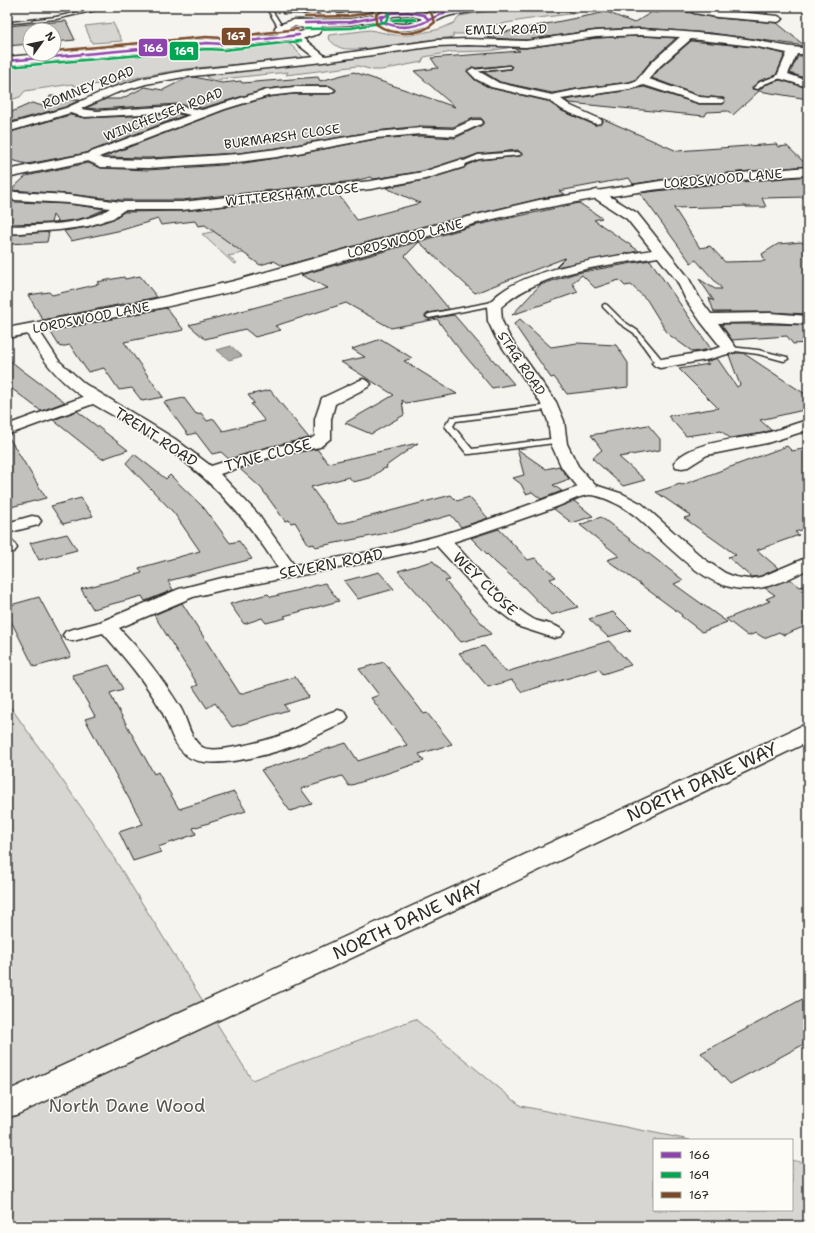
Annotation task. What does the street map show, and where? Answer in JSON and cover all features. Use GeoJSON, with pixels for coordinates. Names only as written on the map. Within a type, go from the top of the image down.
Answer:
{"type":"FeatureCollection","features":[{"type":"Feature","properties":{"kind":"street"},"geometry":{"type":"LineString","coordinates":[[207,43],[223,44],[315,32],[348,25],[403,10],[446,7]]}},
{"type":"Feature","properties":{"kind":"street"},"geometry":{"type":"LineString","coordinates":[[7,62],[207,43],[255,35],[290,24],[353,22],[383,16],[401,26],[415,26],[425,23],[444,13],[478,7]]}},
{"type":"Feature","properties":{"kind":"street"},"geometry":{"type":"LineString","coordinates":[[753,43],[778,20],[782,15],[782,9]]}},
{"type":"Feature","properties":{"kind":"street"},"geometry":{"type":"LineString","coordinates":[[403,10],[424,15],[429,20]]}},
{"type":"Feature","properties":{"kind":"street"},"geometry":{"type":"LineString","coordinates":[[697,12],[778,20]]}},
{"type":"Feature","properties":{"kind":"street"},"geometry":{"type":"LineString","coordinates":[[305,23],[317,27],[314,39],[319,46],[339,57]]}},
{"type":"Feature","properties":{"kind":"street"},"geometry":{"type":"LineString","coordinates":[[281,27],[282,32],[294,35],[323,59]]}},
{"type":"Feature","properties":{"kind":"street","name":"EMILY ROAD"},"geometry":{"type":"LineString","coordinates":[[323,59],[442,43],[526,44],[596,34],[626,32],[655,32],[753,43],[793,51],[808,51]]}},
{"type":"Feature","properties":{"kind":"street"},"geometry":{"type":"LineString","coordinates":[[552,98],[576,93],[630,86],[643,81],[656,64],[689,36]]}},
{"type":"Feature","properties":{"kind":"street"},"geometry":{"type":"LineString","coordinates":[[793,51],[782,76],[808,84]]}},
{"type":"Feature","properties":{"kind":"street","name":"ROMNEY ROAD"},"geometry":{"type":"LineString","coordinates":[[7,130],[70,110],[112,91],[151,80],[184,74],[323,59]]}},
{"type":"Feature","properties":{"kind":"street"},"geometry":{"type":"LineString","coordinates":[[473,71],[480,77],[495,85],[552,98],[567,108],[596,121]]}},
{"type":"Feature","properties":{"kind":"street"},"geometry":{"type":"LineString","coordinates":[[643,81],[699,100],[719,101]]}},
{"type":"Feature","properties":{"kind":"street","name":"WINCHELSEA ROAD"},"geometry":{"type":"LineString","coordinates":[[7,174],[89,157],[240,100],[267,93],[294,90],[330,90]]}},
{"type":"Feature","properties":{"kind":"street"},"geometry":{"type":"LineString","coordinates":[[70,110],[84,114],[97,114],[178,109],[202,114]]}},
{"type":"Feature","properties":{"kind":"street","name":"BURMARSH CLOSE"},"geometry":{"type":"LineString","coordinates":[[89,157],[101,162],[148,164],[238,158],[276,153],[376,135],[421,131],[455,133],[477,122]]}},
{"type":"Feature","properties":{"kind":"street","name":"WITTERSHAM CLOSE"},"geometry":{"type":"LineString","coordinates":[[7,194],[15,196],[68,199],[121,206],[182,206],[345,189],[425,175],[460,164]]}},
{"type":"Feature","properties":{"kind":"street","name":"LORDSWOOD LANE"},"geometry":{"type":"LineString","coordinates":[[7,333],[190,297],[290,271],[375,245],[452,224],[528,206],[679,181],[749,174],[808,171]]}},
{"type":"Feature","properties":{"kind":"street"},"geometry":{"type":"LineString","coordinates":[[598,194],[632,216],[683,280],[693,300],[730,349],[706,356],[660,363]]}},
{"type":"Feature","properties":{"kind":"street"},"geometry":{"type":"LineString","coordinates":[[7,230],[62,225],[94,220],[108,215],[121,206]]}},
{"type":"Feature","properties":{"kind":"street"},"geometry":{"type":"LineString","coordinates":[[498,302],[524,284],[557,273],[595,264],[660,253]]}},
{"type":"Feature","properties":{"kind":"street","name":"STAG ROAD"},"geometry":{"type":"LineString","coordinates":[[498,302],[494,306],[495,322],[503,338],[535,382],[550,407],[556,421],[559,440],[570,468],[589,489]]}},
{"type":"Feature","properties":{"kind":"street"},"geometry":{"type":"LineString","coordinates":[[706,319],[746,316],[781,317],[808,320]]}},
{"type":"Feature","properties":{"kind":"street","name":"TRENT ROAD"},"geometry":{"type":"LineString","coordinates":[[31,328],[54,364],[73,382],[95,398],[169,442],[208,472],[253,518],[289,572]]}},
{"type":"Feature","properties":{"kind":"street","name":"TYNE CLOSE"},"geometry":{"type":"LineString","coordinates":[[208,472],[274,451],[314,444],[323,438],[323,419],[328,401],[363,384]]}},
{"type":"Feature","properties":{"kind":"street"},"geometry":{"type":"LineString","coordinates":[[7,430],[95,398]]}},
{"type":"Feature","properties":{"kind":"street"},"geometry":{"type":"LineString","coordinates":[[682,463],[702,451],[767,438],[808,425]]}},
{"type":"Feature","properties":{"kind":"street"},"geometry":{"type":"LineString","coordinates":[[589,489],[614,496],[642,512],[673,541],[708,570],[739,584],[761,582],[786,573],[808,562]]}},
{"type":"Feature","properties":{"kind":"street","name":"SEVERN ROAD"},"geometry":{"type":"LineString","coordinates":[[72,635],[107,626],[186,593],[222,584],[354,560],[441,540],[492,524],[589,489]]}},
{"type":"Feature","properties":{"kind":"street"},"geometry":{"type":"LineString","coordinates":[[7,528],[32,521]]}},
{"type":"Feature","properties":{"kind":"street","name":"WEY CLOSE"},"geometry":{"type":"LineString","coordinates":[[441,540],[498,601],[527,623],[554,632]]}},
{"type":"Feature","properties":{"kind":"street"},"geometry":{"type":"LineString","coordinates":[[107,626],[139,661],[171,710],[183,739],[195,752],[208,756],[243,753],[285,741],[338,717]]}},
{"type":"Feature","properties":{"kind":"street","name":"NORTH DANE WAY"},"geometry":{"type":"LineString","coordinates":[[7,1105],[513,872],[808,732]]}},
{"type":"Feature","properties":{"kind":"lane"},"geometry":{"type":"LineString","coordinates":[[14,22],[56,18],[107,7]]}},
{"type":"Feature","properties":{"kind":"lane"},"geometry":{"type":"LineString","coordinates":[[268,7],[281,27]]}},
{"type":"Feature","properties":{"kind":"lane"},"geometry":{"type":"LineString","coordinates":[[284,10],[308,7]]}},
{"type":"Feature","properties":{"kind":"lane"},"geometry":{"type":"LineString","coordinates":[[339,12],[350,11],[354,9],[354,7]]}},
{"type":"Feature","properties":{"kind":"lane"},"geometry":{"type":"LineString","coordinates":[[284,10],[317,15]]}},
{"type":"Feature","properties":{"kind":"lane"},"geometry":{"type":"LineString","coordinates":[[284,10],[288,17],[305,23]]}},
{"type":"Feature","properties":{"kind":"lane"},"geometry":{"type":"LineString","coordinates":[[473,71],[509,67]]}},
{"type":"Feature","properties":{"kind":"lane"},"geometry":{"type":"LineString","coordinates":[[756,88],[762,83],[782,76]]}},
{"type":"Feature","properties":{"kind":"lane"},"geometry":{"type":"LineString","coordinates":[[460,164],[478,157],[518,154]]}},
{"type":"Feature","properties":{"kind":"lane"},"geometry":{"type":"LineString","coordinates":[[429,316],[498,302]]}},
{"type":"Feature","properties":{"kind":"lane"},"geometry":{"type":"LineString","coordinates":[[605,306],[621,322],[636,332],[660,363]]}},
{"type":"Feature","properties":{"kind":"lane"},"geometry":{"type":"LineString","coordinates":[[730,349],[758,352],[784,359]]}},
{"type":"Feature","properties":{"kind":"lane"},"geometry":{"type":"LineString","coordinates":[[550,407],[454,419],[449,426],[470,452],[559,440]]}},
{"type":"Feature","properties":{"kind":"green space"},"geometry":{"type":"Polygon","coordinates":[[[511,7],[548,7],[577,13],[523,20],[469,30],[471,34],[453,34],[453,37],[362,49],[339,47],[328,38],[329,35],[370,30],[395,35],[411,35],[440,29],[454,23],[460,16],[511,7]]]}},
{"type":"Feature","properties":{"kind":"green space"},"geometry":{"type":"Polygon","coordinates":[[[113,23],[122,41],[92,43],[85,26],[113,23]]]}},
{"type":"Feature","properties":{"kind":"green space"},"geometry":{"type":"Polygon","coordinates":[[[283,42],[291,45],[304,58],[185,69],[143,76],[116,83],[75,86],[72,84],[25,91],[20,97],[7,101],[7,66],[283,42]]]}},
{"type":"Feature","properties":{"kind":"green space"},"geometry":{"type":"Polygon","coordinates":[[[460,44],[513,47],[489,51],[452,52],[424,57],[422,62],[381,70],[373,70],[358,66],[286,75],[288,72],[215,81],[206,77],[213,73],[242,69],[300,65],[342,60],[362,54],[460,44]]]}},
{"type":"Feature","properties":{"kind":"green space"},"geometry":{"type":"Polygon","coordinates":[[[226,229],[243,253],[228,256],[237,263],[234,264],[202,234],[226,229]]]}},
{"type":"Feature","properties":{"kind":"green space","name":"North Dane Wood"},"geometry":{"type":"Polygon","coordinates":[[[7,702],[91,821],[252,1080],[415,1019],[521,1106],[685,1139],[653,1139],[653,1211],[793,1211],[793,1160],[808,1164],[808,1226],[7,1226],[7,702]]]}},
{"type":"Feature","properties":{"kind":"shaded area"},"geometry":{"type":"Polygon","coordinates":[[[231,346],[242,356],[229,360],[217,350],[231,346]]]}},
{"type":"Feature","properties":{"kind":"building"},"geometry":{"type":"Polygon","coordinates":[[[717,7],[763,7],[768,14],[718,9],[717,7]]]}},
{"type":"Feature","properties":{"kind":"building"},"geometry":{"type":"Polygon","coordinates":[[[665,8],[717,18],[777,23],[805,46],[711,33],[640,28],[596,30],[526,40],[491,38],[485,36],[607,12],[634,23],[652,12],[658,13],[665,8]]]}},
{"type":"Feature","properties":{"kind":"building"},"geometry":{"type":"Polygon","coordinates":[[[66,21],[75,40],[62,41],[62,22],[54,22],[66,21]]]}},
{"type":"Feature","properties":{"kind":"building"},"geometry":{"type":"Polygon","coordinates":[[[22,25],[22,45],[7,46],[7,26],[22,25]]]}},
{"type":"Feature","properties":{"kind":"building"},"geometry":{"type":"Polygon","coordinates":[[[640,36],[676,38],[651,61],[635,80],[629,82],[552,93],[500,82],[484,72],[511,69],[512,67],[510,65],[476,68],[472,67],[467,71],[475,80],[490,88],[547,101],[562,111],[595,125],[603,122],[601,118],[677,151],[776,144],[778,147],[787,146],[808,166],[673,178],[633,184],[629,178],[559,191],[565,194],[422,227],[283,266],[274,261],[260,265],[205,225],[198,226],[195,221],[161,225],[158,219],[122,230],[71,241],[64,231],[88,227],[113,219],[124,212],[182,211],[338,194],[357,220],[420,203],[386,188],[425,180],[464,168],[467,165],[479,160],[520,156],[522,154],[518,150],[478,154],[423,171],[374,179],[371,177],[354,181],[182,200],[121,200],[11,190],[26,176],[88,163],[101,168],[148,170],[238,164],[376,139],[421,136],[455,138],[482,125],[484,122],[481,118],[473,118],[453,127],[421,126],[376,131],[277,148],[238,153],[148,158],[103,157],[225,110],[268,97],[294,94],[330,94],[336,91],[330,86],[294,86],[267,89],[202,108],[178,104],[97,109],[86,108],[106,99],[121,99],[145,87],[163,90],[187,78],[194,77],[222,83],[241,81],[242,83],[318,77],[320,81],[354,72],[455,107],[414,71],[438,68],[431,58],[520,51],[512,48],[526,48],[596,38],[640,36]]]}},
{"type":"Feature","properties":{"kind":"building"},"geometry":{"type":"Polygon","coordinates":[[[691,41],[753,47],[785,54],[776,75],[759,81],[752,89],[759,90],[765,85],[780,80],[808,88],[808,99],[759,91],[733,115],[728,111],[707,112],[705,116],[569,103],[565,100],[644,87],[699,104],[723,104],[725,102],[723,98],[700,96],[652,78],[661,67],[691,41]]]}},
{"type":"Feature","properties":{"kind":"building"},"geometry":{"type":"Polygon","coordinates":[[[798,56],[808,56],[808,79],[790,73],[798,56]]]}},
{"type":"Feature","properties":{"kind":"building"},"geometry":{"type":"Polygon","coordinates":[[[50,96],[74,96],[72,100],[80,100],[65,107],[7,123],[7,114],[32,103],[46,107],[50,96]]]}},
{"type":"Feature","properties":{"kind":"building"},"geometry":{"type":"Polygon","coordinates":[[[178,114],[185,115],[86,153],[27,164],[7,159],[7,133],[70,115],[85,118],[178,114]]]}},
{"type":"Feature","properties":{"kind":"building"},"geometry":{"type":"Polygon","coordinates":[[[808,176],[808,197],[762,198],[766,207],[746,206],[674,208],[700,248],[710,246],[725,262],[765,261],[762,254],[778,244],[802,242],[808,249],[808,314],[714,312],[709,298],[714,301],[699,279],[715,289],[722,289],[696,260],[691,263],[640,193],[707,185],[808,176]]]}},
{"type":"Feature","properties":{"kind":"building"},"geometry":{"type":"Polygon","coordinates":[[[7,200],[15,202],[68,204],[105,209],[87,217],[74,220],[58,222],[53,215],[51,223],[7,224],[7,200]]]}},
{"type":"Feature","properties":{"kind":"building"},"geometry":{"type":"Polygon","coordinates":[[[579,203],[602,218],[594,220],[639,251],[556,267],[565,258],[475,293],[419,242],[405,256],[449,309],[429,313],[425,317],[429,319],[454,315],[514,384],[492,388],[452,340],[437,319],[391,328],[346,303],[275,326],[281,330],[255,337],[245,329],[205,339],[189,325],[328,288],[301,275],[473,226],[579,203]]]}},
{"type":"Feature","properties":{"kind":"building"},"geometry":{"type":"Polygon","coordinates":[[[49,232],[47,242],[7,244],[7,235],[49,232]]]}},
{"type":"Feature","properties":{"kind":"building"},"geometry":{"type":"Polygon","coordinates":[[[650,260],[711,349],[693,352],[668,334],[647,300],[631,285],[625,286],[619,280],[595,288],[582,275],[572,283],[578,292],[512,315],[540,285],[576,273],[650,260]]]}},
{"type":"Feature","properties":{"kind":"building"},"geometry":{"type":"Polygon","coordinates":[[[140,276],[157,297],[43,320],[28,295],[49,292],[52,295],[99,284],[97,282],[124,277],[125,279],[140,276]]]}},
{"type":"Feature","properties":{"kind":"building"},"geometry":{"type":"Polygon","coordinates":[[[166,308],[184,330],[124,342],[163,397],[142,401],[132,388],[119,390],[104,368],[88,372],[70,345],[60,347],[50,331],[166,308]]]}},
{"type":"Feature","properties":{"kind":"building"},"geometry":{"type":"Polygon","coordinates":[[[520,319],[551,347],[577,343],[616,345],[628,363],[628,387],[567,394],[554,377],[551,378],[514,324],[520,319]]]}},
{"type":"Feature","properties":{"kind":"building"},"geometry":{"type":"Polygon","coordinates":[[[721,324],[808,325],[808,343],[793,344],[787,336],[732,340],[721,324]]]}},
{"type":"Feature","properties":{"kind":"building"},"geometry":{"type":"Polygon","coordinates":[[[381,339],[412,358],[404,361],[457,394],[406,403],[402,400],[404,415],[371,434],[345,423],[394,395],[341,362],[365,357],[352,349],[381,339]]]}},
{"type":"Feature","properties":{"kind":"building"},"geometry":{"type":"Polygon","coordinates":[[[743,353],[808,396],[808,409],[760,420],[771,430],[763,433],[730,438],[721,431],[686,436],[668,416],[718,408],[679,369],[709,364],[706,362],[717,358],[737,387],[740,385],[729,355],[743,353]]]}},
{"type":"Feature","properties":{"kind":"building"},"geometry":{"type":"Polygon","coordinates":[[[7,358],[65,402],[41,411],[7,385],[7,358]]]}},
{"type":"Feature","properties":{"kind":"building"},"geometry":{"type":"Polygon","coordinates":[[[270,390],[309,438],[268,447],[229,459],[221,452],[212,454],[196,433],[188,435],[164,402],[184,398],[196,414],[201,413],[207,421],[214,419],[223,431],[265,421],[251,404],[254,403],[248,395],[270,390]]]}},
{"type":"Feature","properties":{"kind":"building"},"geometry":{"type":"Polygon","coordinates":[[[77,411],[128,450],[102,459],[53,420],[77,411]]]}},
{"type":"Feature","properties":{"kind":"building"},"geometry":{"type":"Polygon","coordinates":[[[648,425],[660,439],[660,450],[619,457],[645,480],[623,486],[592,458],[602,450],[591,435],[648,425]]]}},
{"type":"Feature","properties":{"kind":"building"},"geometry":{"type":"Polygon","coordinates":[[[8,436],[46,498],[7,508],[8,436]]]}},
{"type":"Feature","properties":{"kind":"building"},"geometry":{"type":"Polygon","coordinates":[[[418,443],[386,466],[387,468],[370,478],[353,482],[349,477],[311,487],[338,524],[451,495],[457,501],[469,497],[488,518],[461,527],[451,515],[392,532],[315,547],[314,544],[309,545],[295,522],[291,523],[289,520],[285,521],[261,488],[240,469],[277,456],[317,449],[328,463],[418,443]]]}},
{"type":"Feature","properties":{"kind":"building"},"geometry":{"type":"Polygon","coordinates":[[[787,446],[792,451],[808,448],[808,528],[795,532],[799,535],[757,550],[778,568],[761,576],[751,577],[728,557],[736,555],[684,518],[691,516],[656,492],[680,484],[682,485],[787,446]]]}},
{"type":"Feature","properties":{"kind":"building"},"geometry":{"type":"Polygon","coordinates":[[[517,449],[546,469],[559,466],[569,479],[553,485],[562,491],[541,499],[532,492],[526,494],[521,484],[513,478],[524,475],[517,449]]]}},
{"type":"Feature","properties":{"kind":"building"},"geometry":{"type":"Polygon","coordinates":[[[134,454],[166,479],[170,475],[204,508],[230,543],[239,541],[252,559],[168,581],[173,590],[145,601],[142,596],[93,609],[81,589],[142,573],[139,568],[200,551],[174,513],[126,463],[134,454]]]}},
{"type":"Feature","properties":{"kind":"building"},"geometry":{"type":"Polygon","coordinates":[[[81,498],[93,516],[63,524],[51,506],[81,498]]]}},
{"type":"Feature","properties":{"kind":"building"},"geometry":{"type":"Polygon","coordinates":[[[574,501],[593,516],[572,523],[554,509],[574,501]]]}},
{"type":"Feature","properties":{"kind":"building"},"geometry":{"type":"Polygon","coordinates":[[[601,517],[683,580],[674,584],[727,622],[702,632],[681,616],[682,615],[607,560],[619,556],[580,525],[601,517]]]}},
{"type":"Feature","properties":{"kind":"building"},"geometry":{"type":"Polygon","coordinates":[[[499,529],[528,560],[535,558],[556,577],[550,579],[578,607],[551,615],[524,587],[496,563],[471,538],[499,529]]]}},
{"type":"Feature","properties":{"kind":"building"},"geometry":{"type":"Polygon","coordinates":[[[67,534],[77,550],[39,560],[30,543],[67,534]]]}},
{"type":"Feature","properties":{"kind":"building"},"geometry":{"type":"Polygon","coordinates":[[[433,561],[450,580],[445,581],[491,634],[461,642],[398,571],[433,561]]]}},
{"type":"Feature","properties":{"kind":"building"},"geometry":{"type":"Polygon","coordinates":[[[379,572],[394,589],[358,599],[344,581],[379,572]]]}},
{"type":"Feature","properties":{"kind":"building"},"geometry":{"type":"Polygon","coordinates":[[[790,579],[800,587],[808,585],[808,625],[784,635],[779,632],[764,638],[756,633],[748,636],[726,619],[770,601],[766,599],[775,595],[765,588],[790,579]]]}},
{"type":"Feature","properties":{"kind":"building"},"geometry":{"type":"Polygon","coordinates":[[[325,583],[339,601],[284,616],[286,618],[266,623],[262,618],[244,624],[230,604],[268,594],[271,597],[325,583]]]}},
{"type":"Feature","properties":{"kind":"building"},"geometry":{"type":"Polygon","coordinates":[[[39,597],[71,657],[34,667],[7,613],[7,606],[39,597]]]}},
{"type":"Feature","properties":{"kind":"building"},"geometry":{"type":"Polygon","coordinates":[[[182,603],[240,694],[295,677],[309,697],[284,705],[288,710],[232,727],[215,703],[207,708],[193,687],[198,685],[154,615],[182,603]]]}},
{"type":"Feature","properties":{"kind":"building"},"geometry":{"type":"Polygon","coordinates":[[[613,612],[631,630],[608,637],[589,619],[613,612]]]}},
{"type":"Feature","properties":{"kind":"building"},"geometry":{"type":"Polygon","coordinates":[[[609,641],[631,665],[603,674],[599,669],[522,692],[512,680],[488,687],[459,653],[484,646],[506,672],[609,641]]]}},
{"type":"Feature","properties":{"kind":"building"},"geometry":{"type":"Polygon","coordinates":[[[384,662],[424,714],[427,713],[452,744],[419,754],[424,761],[349,786],[342,776],[301,789],[312,804],[290,811],[261,770],[346,743],[358,761],[407,745],[371,698],[379,695],[359,669],[384,662]]]}},
{"type":"Feature","properties":{"kind":"building"},"geometry":{"type":"Polygon","coordinates":[[[109,665],[123,689],[110,693],[114,702],[154,774],[158,772],[179,809],[234,792],[246,811],[193,828],[196,834],[158,847],[161,852],[133,861],[119,832],[143,824],[85,719],[95,716],[72,675],[109,665]]]}},
{"type":"Feature","properties":{"kind":"building"},"geometry":{"type":"Polygon","coordinates":[[[808,996],[808,1042],[730,1084],[701,1053],[808,996]]]}},
{"type":"Feature","properties":{"kind":"transit line","name":"167"},"geometry":{"type":"LineString","coordinates":[[305,17],[349,16],[373,12],[373,7]]}},
{"type":"Feature","properties":{"kind":"transit line","name":"169"},"geometry":{"type":"LineString","coordinates":[[305,29],[351,28],[385,22],[389,16],[385,7]]}},
{"type":"Feature","properties":{"kind":"transit line","name":"167"},"geometry":{"type":"LineString","coordinates":[[391,7],[376,14],[376,24],[382,28],[397,33],[423,30],[430,27],[435,22],[431,13],[414,7]]}},
{"type":"Feature","properties":{"kind":"transit line","name":"166"},"geometry":{"type":"LineString","coordinates":[[429,20],[444,13],[478,7]]}},
{"type":"Feature","properties":{"kind":"transit line","name":"166"},"geometry":{"type":"LineString","coordinates":[[408,12],[424,15],[429,20],[412,27],[393,26],[381,21],[381,18],[391,13],[408,12]]}},
{"type":"Feature","properties":{"kind":"transit line","name":"166"},"geometry":{"type":"LineString","coordinates":[[305,23],[350,22],[383,16]]}},
{"type":"Feature","properties":{"kind":"transit line","name":"169"},"geometry":{"type":"LineString","coordinates":[[408,18],[416,20],[391,20],[408,18]]}},
{"type":"Feature","properties":{"kind":"transit line","name":"167"},"geometry":{"type":"LineString","coordinates":[[62,50],[206,37],[223,38],[298,29]]}},
{"type":"Feature","properties":{"kind":"transit line","name":"166"},"geometry":{"type":"LineString","coordinates":[[7,61],[207,43],[223,44],[299,35]]}},
{"type":"Feature","properties":{"kind":"transit line","name":"169"},"geometry":{"type":"LineString","coordinates":[[8,67],[207,49],[224,50],[300,41]]}}]}
